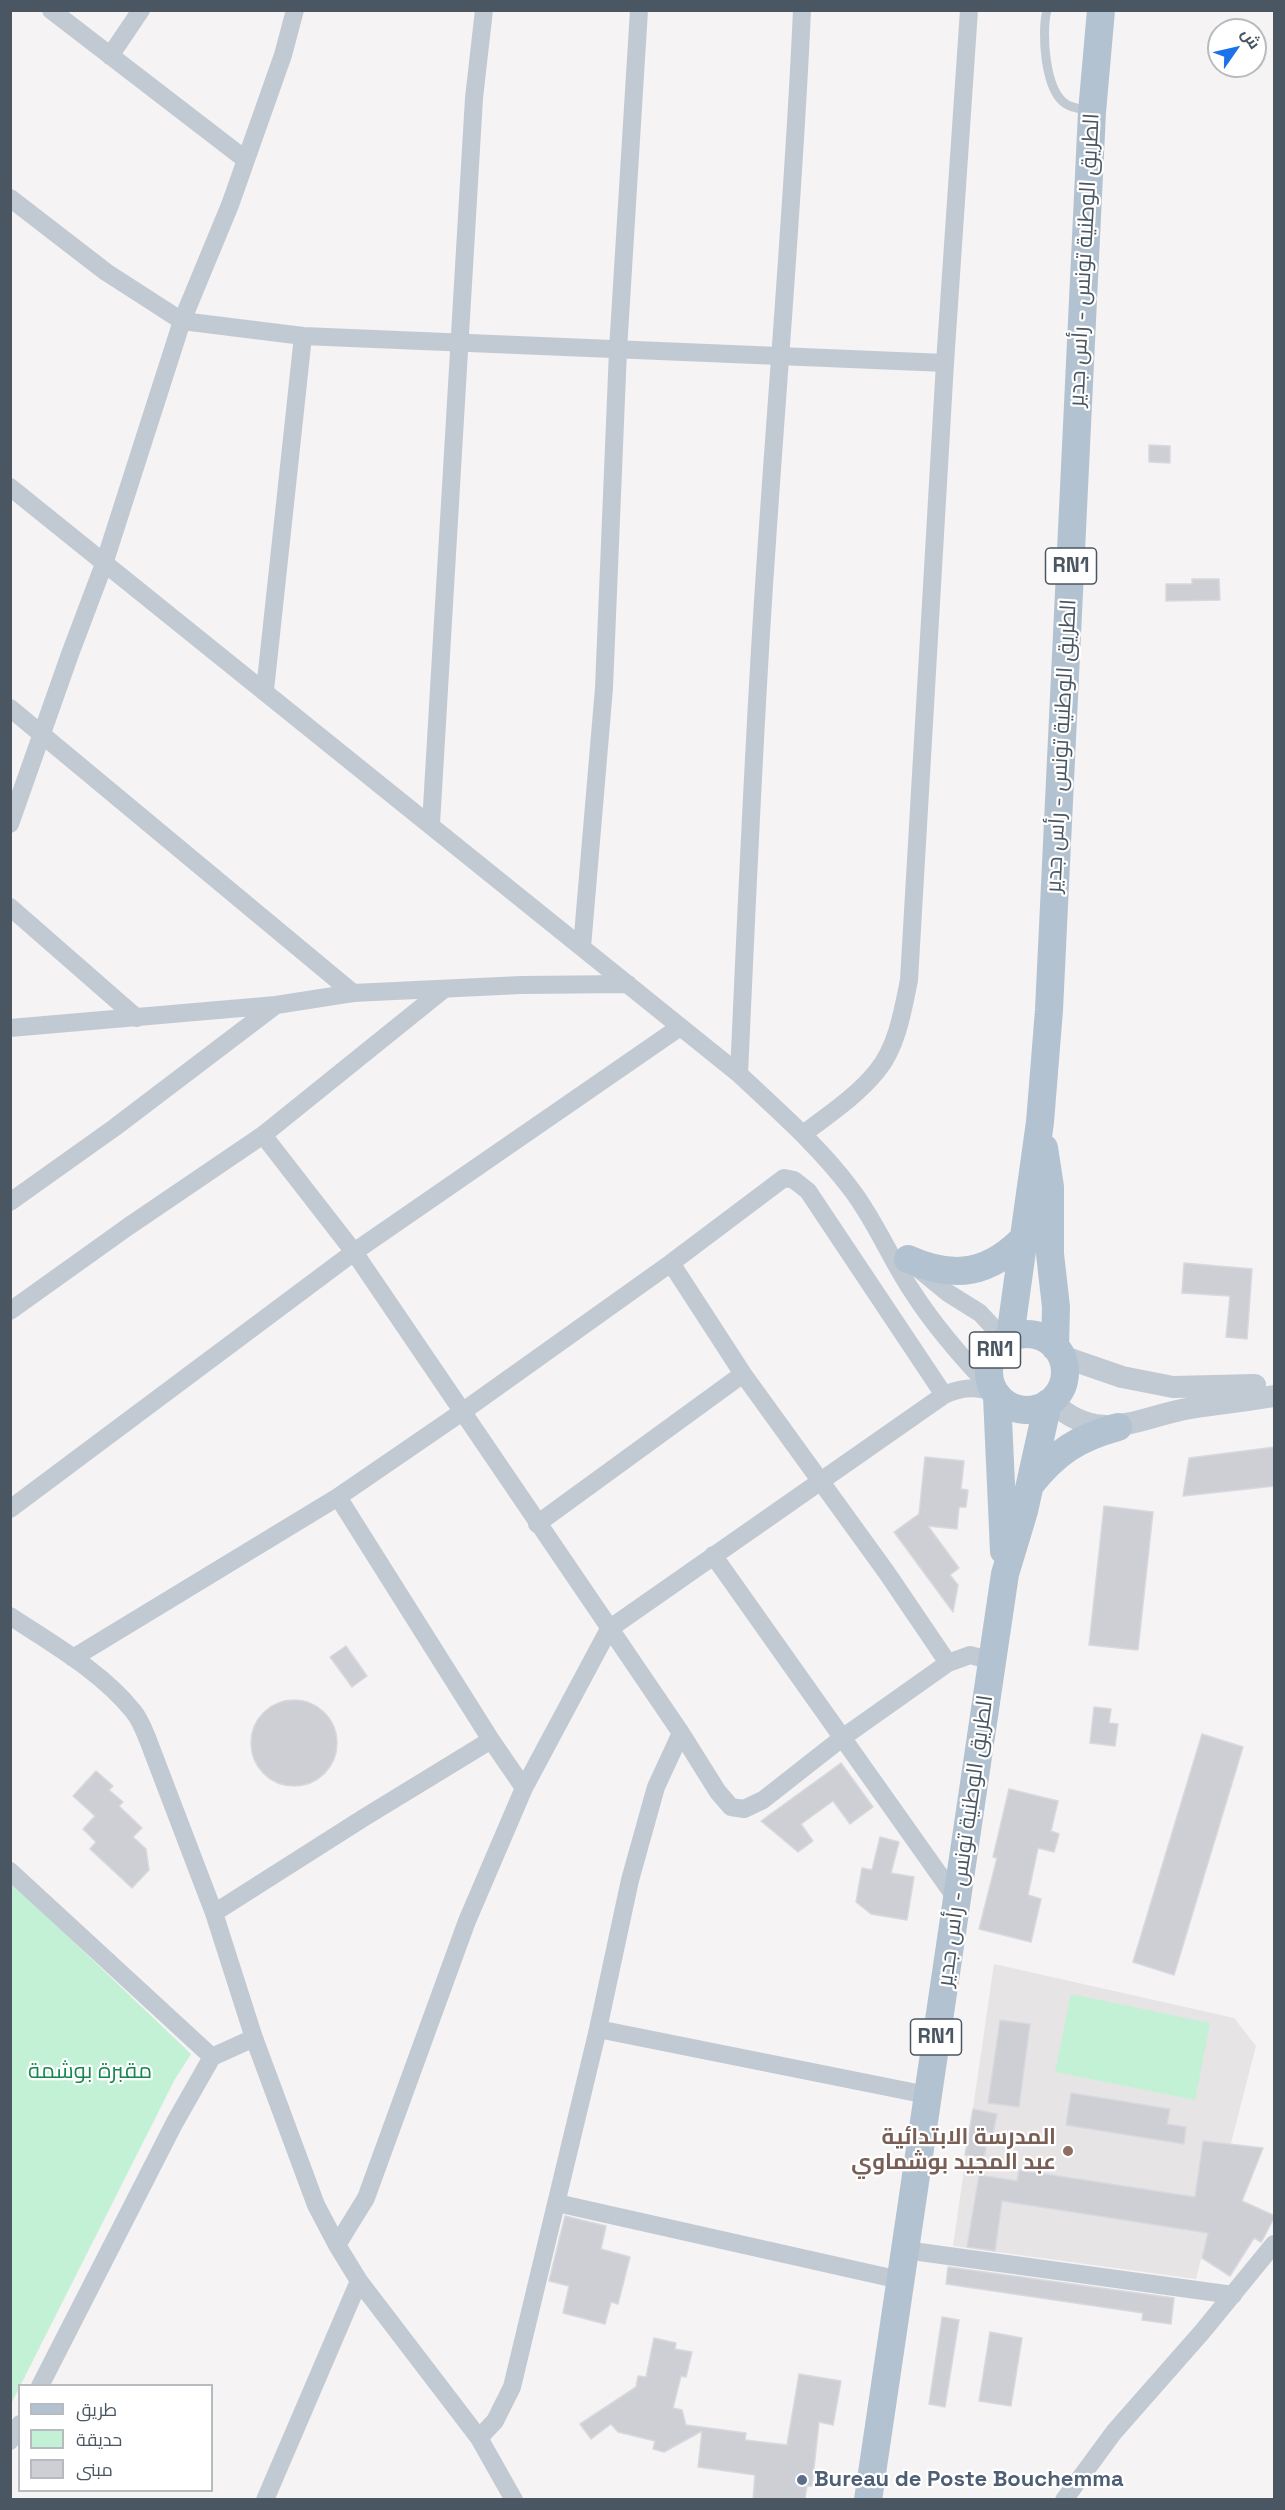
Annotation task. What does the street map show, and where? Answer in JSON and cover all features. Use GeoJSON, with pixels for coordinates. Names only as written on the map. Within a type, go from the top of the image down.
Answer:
{"type":"FeatureCollection","features":[{"type":"Feature","properties":{"kind":"main road","name":"الطريق الوطنية تونس - رأس جدير"},"geometry":{"type":"LineString","coordinates":[[1007,1339],[1026,1236],[1030,1184],[1040,1122],[1051,964],[1092,112],[1101,10]]}},
{"type":"Feature","properties":{"kind":"main road","name":"الطريق الوطنية تونس - رأس جدير"},"geometry":{"type":"LineString","coordinates":[[1040,1122],[1050,1187],[1050,1254],[1058,1351]]}},
{"type":"Feature","properties":{"kind":"main road"},"geometry":{"type":"LineString","coordinates":[[908,1259],[928,1268],[950,1272],[971,1270],[992,1264],[1011,1252],[1026,1236]]}},
{"type":"Feature","properties":{"kind":"main road","name":"RN1"},"geometry":{"type":"LineString","coordinates":[[1022,1334],[1034,1334],[1058,1351],[1065,1375],[1058,1394],[1050,1402],[1027,1410],[1016,1408],[995,1393],[988,1368],[997,1347],[1007,1339],[1022,1334]]}},
{"type":"Feature","properties":{"kind":"main road","name":"الطريق الوطنية تونس - رأس جدير"},"geometry":{"type":"LineString","coordinates":[[995,1393],[1005,1574]]}},
{"type":"Feature","properties":{"kind":"main road","name":"الطريق الوطنية تونس - رأس جدير"},"geometry":{"type":"LineString","coordinates":[[868,2499],[1005,1574],[1024,1511],[1050,1402]]}},
{"type":"Feature","properties":{"kind":"main road"},"geometry":{"type":"LineString","coordinates":[[1029,1487],[1046,1465],[1067,1447],[1092,1434],[1118,1426]]}},
{"type":"Feature","properties":{"kind":"street"},"geometry":{"type":"LineString","coordinates":[[51,10],[246,160]]}},
{"type":"Feature","properties":{"kind":"street"},"geometry":{"type":"LineString","coordinates":[[110,56],[141,10]]}},
{"type":"Feature","properties":{"kind":"street"},"geometry":{"type":"LineString","coordinates":[[10,824],[104,564],[182,321],[246,160],[283,56],[295,10]]}},
{"type":"Feature","properties":{"kind":"street"},"geometry":{"type":"LineString","coordinates":[[431,824],[474,98],[484,10]]}},
{"type":"Feature","properties":{"kind":"street"},"geometry":{"type":"LineString","coordinates":[[582,947],[604,688],[618,350],[639,10]]}},
{"type":"Feature","properties":{"kind":"street"},"geometry":{"type":"LineString","coordinates":[[739,1074],[751,806],[797,125],[802,10]]}},
{"type":"Feature","properties":{"kind":"street"},"geometry":{"type":"LineString","coordinates":[[803,1134],[844,1102],[878,1070],[902,1016],[907,989],[969,10]]}},
{"type":"Feature","properties":{"kind":"street"},"geometry":{"type":"LineString","coordinates":[[10,198],[106,272],[182,321],[303,336],[945,363]]}},
{"type":"Feature","properties":{"kind":"street"},"geometry":{"type":"LineString","coordinates":[[264,690],[303,336]]}},
{"type":"Feature","properties":{"kind":"street"},"geometry":{"type":"LineString","coordinates":[[10,487],[739,1074],[803,1134],[852,1190],[872,1219],[927,1278],[980,1313],[1007,1339]]}},
{"type":"Feature","properties":{"kind":"street"},"geometry":{"type":"LineString","coordinates":[[10,708],[353,993]]}},
{"type":"Feature","properties":{"kind":"street"},"geometry":{"type":"LineString","coordinates":[[10,907],[137,1017]]}},
{"type":"Feature","properties":{"kind":"street"},"geometry":{"type":"LineString","coordinates":[[10,1028],[276,1005],[353,993],[521,985],[628,984]]}},
{"type":"Feature","properties":{"kind":"street"},"geometry":{"type":"LineString","coordinates":[[10,1311],[262,1134],[443,990]]}},
{"type":"Feature","properties":{"kind":"street"},"geometry":{"type":"LineString","coordinates":[[10,1202],[114,1128],[276,1005]]}},
{"type":"Feature","properties":{"kind":"street"},"geometry":{"type":"LineString","coordinates":[[10,1509],[354,1252],[680,1027]]}},
{"type":"Feature","properties":{"kind":"street"},"geometry":{"type":"LineString","coordinates":[[262,1134],[354,1252],[681,1733],[718,1792],[731,1807],[744,1809],[763,1800],[842,1738],[948,1663],[970,1655],[993,1661]]}},
{"type":"Feature","properties":{"kind":"street"},"geometry":{"type":"LineString","coordinates":[[73,1658],[338,1497],[671,1263],[777,1181],[784,1178],[795,1180],[808,1191],[944,1395]]}},
{"type":"Feature","properties":{"kind":"street"},"geometry":{"type":"LineString","coordinates":[[872,1219],[891,1257],[937,1327],[995,1393]]}},
{"type":"Feature","properties":{"kind":"street"},"geometry":{"type":"LineString","coordinates":[[671,1263],[743,1374],[887,1573],[948,1663]]}},
{"type":"Feature","properties":{"kind":"street"},"geometry":{"type":"LineString","coordinates":[[1058,1351],[1122,1377],[1173,1387],[1275,1384]]}},
{"type":"Feature","properties":{"kind":"street"},"geometry":{"type":"LineString","coordinates":[[537,1524],[743,1374]]}},
{"type":"Feature","properties":{"kind":"street"},"geometry":{"type":"LineString","coordinates":[[337,2245],[366,2198],[467,1921],[524,1788],[609,1629],[944,1395],[956,1389],[969,1387],[982,1388],[995,1393]]}},
{"type":"Feature","properties":{"kind":"street"},"geometry":{"type":"LineString","coordinates":[[1050,1402],[1074,1419],[1088,1424],[1118,1426],[1189,1408],[1275,1395]]}},
{"type":"Feature","properties":{"kind":"street"},"geometry":{"type":"LineString","coordinates":[[338,1497],[491,1740],[524,1788]]}},
{"type":"Feature","properties":{"kind":"street"},"geometry":{"type":"LineString","coordinates":[[713,1555],[958,1901]]}},
{"type":"Feature","properties":{"kind":"street"},"geometry":{"type":"LineString","coordinates":[[10,1616],[73,1658],[114,1690],[134,1712],[148,1740],[214,1914],[255,2038],[316,2205],[359,2281],[480,2438],[514,2499]]}},
{"type":"Feature","properties":{"kind":"street"},"geometry":{"type":"LineString","coordinates":[[480,2438],[495,2421],[512,2386],[598,2029],[630,1880],[656,1787],[681,1733]]}},
{"type":"Feature","properties":{"kind":"street"},"geometry":{"type":"LineString","coordinates":[[214,1914],[365,1817],[491,1740]]}},
{"type":"Feature","properties":{"kind":"street"},"geometry":{"type":"LineString","coordinates":[[10,1871],[212,2057]]}},
{"type":"Feature","properties":{"kind":"street"},"geometry":{"type":"LineString","coordinates":[[598,2029],[927,2095]]}},
{"type":"Feature","properties":{"kind":"street"},"geometry":{"type":"LineString","coordinates":[[40,2384],[175,2122],[212,2057],[255,2038]]}},
{"type":"Feature","properties":{"kind":"street"},"geometry":{"type":"LineString","coordinates":[[557,2203],[900,2280]]}},
{"type":"Feature","properties":{"kind":"street"},"geometry":{"type":"LineString","coordinates":[[1064,2499],[1114,2432],[1275,2244]]}},
{"type":"Feature","properties":{"kind":"street"},"geometry":{"type":"LineString","coordinates":[[904,2250],[1233,2295]]}},
{"type":"Feature","properties":{"kind":"street"},"geometry":{"type":"LineString","coordinates":[[265,2499],[359,2281]]}},
{"type":"Feature","properties":{"kind":"street"},"geometry":{"type":"LineString","coordinates":[[10,2441],[18,2427]]}},
{"type":"Feature","properties":{"kind":"lane"},"geometry":{"type":"LineString","coordinates":[[1047,10],[1046,58],[1052,85],[1066,104],[1092,112]]}},
{"type":"Feature","properties":{"kind":"shaded area"},"geometry":{"type":"Polygon","coordinates":[[[994,1964],[1234,2018],[1256,2046],[1196,2279],[953,2246],[994,1964]]]}},
{"type":"Feature","properties":{"kind":"green space","name":"مقبرة بوشمة"},"geometry":{"type":"Polygon","coordinates":[[[11,1882],[191,2054],[175,2079],[21,2384],[18,2384],[18,2390],[11,2404],[11,1882]]]}},
{"type":"Feature","properties":{"kind":"green space"},"geometry":{"type":"Polygon","coordinates":[[[1071,1994],[1210,2023],[1195,2100],[1055,2072],[1071,1994]]]}},
{"type":"Feature","properties":{"kind":"building"},"geometry":{"type":"Polygon","coordinates":[[[1149,445],[1170,446],[1170,463],[1149,462],[1149,445]]]}},
{"type":"Feature","properties":{"kind":"building"},"geometry":{"type":"Polygon","coordinates":[[[1192,579],[1219,579],[1220,600],[1166,601],[1166,584],[1192,584],[1192,579]]]}},
{"type":"Feature","properties":{"kind":"building"},"geometry":{"type":"Polygon","coordinates":[[[1184,1263],[1252,1269],[1247,1339],[1226,1337],[1230,1296],[1182,1293],[1184,1263]]]}},
{"type":"Feature","properties":{"kind":"building"},"geometry":{"type":"Polygon","coordinates":[[[1275,1447],[1275,1486],[1183,1496],[1189,1458],[1275,1447]]]}},
{"type":"Feature","properties":{"kind":"building"},"geometry":{"type":"Polygon","coordinates":[[[925,1457],[964,1461],[961,1489],[968,1490],[966,1507],[959,1507],[957,1529],[928,1526],[959,1568],[950,1575],[958,1585],[953,1612],[894,1532],[919,1514],[925,1457]]]}},
{"type":"Feature","properties":{"kind":"building"},"geometry":{"type":"Polygon","coordinates":[[[1104,1506],[1153,1512],[1138,1650],[1089,1645],[1104,1506]]]}},
{"type":"Feature","properties":{"kind":"building"},"geometry":{"type":"Polygon","coordinates":[[[346,1646],[367,1676],[352,1687],[330,1657],[346,1646]]]}},
{"type":"Feature","properties":{"kind":"building"},"geometry":{"type":"Polygon","coordinates":[[[286,1700],[302,1700],[325,1712],[334,1726],[337,1743],[334,1760],[325,1774],[302,1786],[286,1786],[270,1779],[258,1767],[251,1751],[251,1735],[258,1719],[270,1707],[286,1700]]]}},
{"type":"Feature","properties":{"kind":"building"},"geometry":{"type":"Polygon","coordinates":[[[1094,1707],[1111,1709],[1109,1723],[1118,1724],[1115,1746],[1090,1743],[1094,1707]]]}},
{"type":"Feature","properties":{"kind":"building"},"geometry":{"type":"Polygon","coordinates":[[[1202,1734],[1243,1747],[1174,1975],[1133,1962],[1202,1734]]]}},
{"type":"Feature","properties":{"kind":"building"},"geometry":{"type":"Polygon","coordinates":[[[841,1763],[873,1807],[850,1824],[833,1801],[801,1824],[813,1841],[798,1852],[761,1821],[841,1763]]]}},
{"type":"Feature","properties":{"kind":"building"},"geometry":{"type":"Polygon","coordinates":[[[96,1771],[113,1786],[109,1790],[123,1802],[119,1806],[142,1828],[133,1837],[146,1849],[149,1870],[132,1888],[90,1849],[96,1842],[83,1829],[95,1816],[73,1796],[96,1771]]]}},
{"type":"Feature","properties":{"kind":"building"},"geometry":{"type":"Polygon","coordinates":[[[1009,1789],[1058,1801],[1051,1831],[1059,1834],[1054,1852],[1038,1848],[1028,1895],[1041,1899],[1031,1942],[979,1929],[997,1858],[993,1857],[1009,1789]]]}},
{"type":"Feature","properties":{"kind":"building"},"geometry":{"type":"Polygon","coordinates":[[[880,1837],[899,1842],[891,1873],[914,1877],[907,1920],[871,1914],[856,1902],[862,1868],[872,1870],[880,1837]]]}},
{"type":"Feature","properties":{"kind":"building"},"geometry":{"type":"Polygon","coordinates":[[[1000,2020],[1030,2024],[1019,2107],[988,2103],[1000,2020]]]}},
{"type":"Feature","properties":{"kind":"building"},"geometry":{"type":"Polygon","coordinates":[[[1071,2093],[1170,2109],[1167,2124],[1186,2127],[1184,2144],[1066,2125],[1071,2093]]]}},
{"type":"Feature","properties":{"kind":"building"},"geometry":{"type":"Polygon","coordinates":[[[973,2109],[997,2114],[991,2143],[987,2142],[984,2159],[965,2155],[973,2109]]]}},
{"type":"Feature","properties":{"kind":"building"},"geometry":{"type":"Polygon","coordinates":[[[1203,2141],[1263,2148],[1242,2201],[1275,2216],[1261,2242],[1254,2238],[1230,2276],[1202,2258],[1208,2233],[1002,2201],[995,2251],[967,2247],[979,2175],[1017,2181],[1019,2170],[1195,2197],[1203,2141]]]}},
{"type":"Feature","properties":{"kind":"building"},"geometry":{"type":"Polygon","coordinates":[[[565,2216],[606,2226],[601,2249],[630,2257],[618,2304],[611,2302],[605,2324],[563,2313],[569,2286],[549,2281],[565,2216]]]}},
{"type":"Feature","properties":{"kind":"building"},"geometry":{"type":"Polygon","coordinates":[[[948,2267],[1174,2298],[1171,2324],[1142,2320],[1143,2313],[946,2284],[948,2267]]]}},
{"type":"Feature","properties":{"kind":"building"},"geometry":{"type":"Polygon","coordinates":[[[942,2317],[959,2320],[945,2407],[929,2404],[942,2317]]]}},
{"type":"Feature","properties":{"kind":"building"},"geometry":{"type":"Polygon","coordinates":[[[990,2332],[1022,2338],[1011,2406],[979,2401],[990,2332]]]}},
{"type":"Feature","properties":{"kind":"building"},"geometry":{"type":"Polygon","coordinates":[[[654,2338],[676,2343],[675,2349],[692,2352],[686,2377],[681,2376],[673,2408],[682,2410],[686,2425],[746,2433],[745,2440],[787,2445],[799,2374],[841,2381],[833,2425],[819,2422],[812,2486],[807,2486],[805,2499],[753,2499],[755,2475],[698,2467],[702,2431],[664,2452],[653,2449],[655,2441],[618,2432],[611,2424],[591,2439],[580,2424],[636,2387],[638,2376],[646,2377],[654,2338]]]}},
{"type":"Feature","properties":{"kind":"place","name":"المدرسة الابتدائية عبد المجيد بوشماوي"},"geometry":{"type":"Point","coordinates":[1068,2151]}},
{"type":"Feature","properties":{"kind":"place","name":"Bureau de Poste Bouchemma"},"geometry":{"type":"Point","coordinates":[802,2480]}}]}
